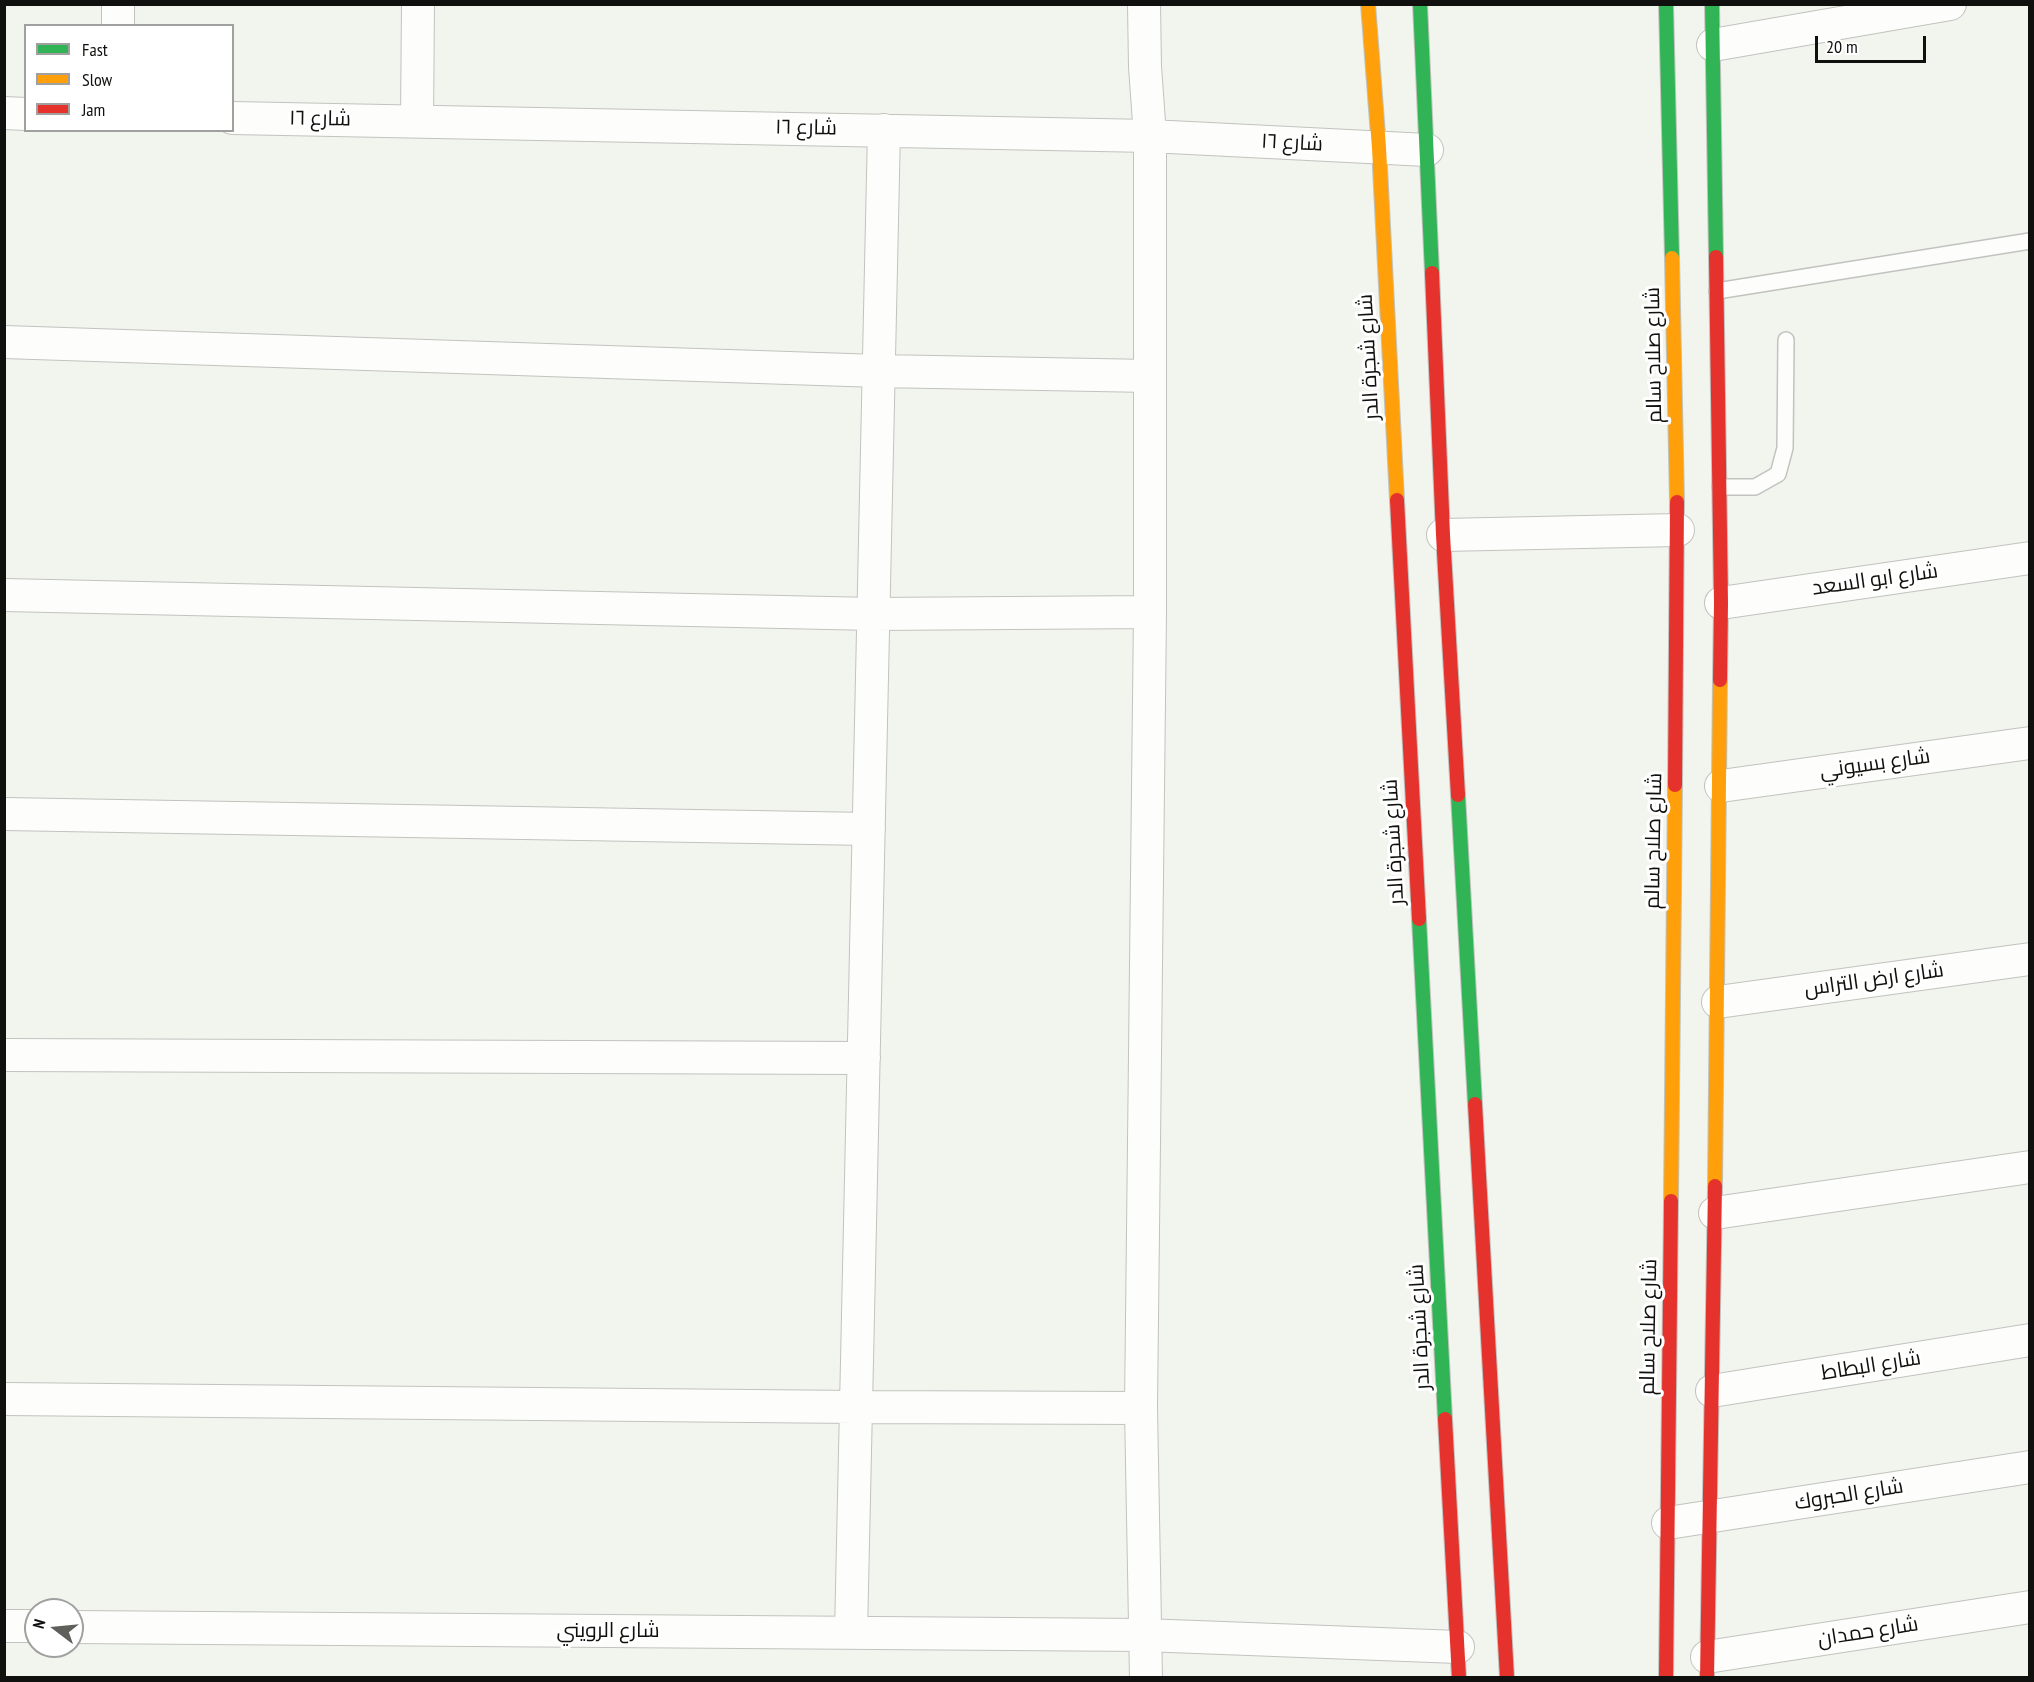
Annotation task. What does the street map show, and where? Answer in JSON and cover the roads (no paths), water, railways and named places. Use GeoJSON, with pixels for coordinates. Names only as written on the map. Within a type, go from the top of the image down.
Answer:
{"type":"FeatureCollection","features":[{"type":"Feature","properties":{"kind":"main road","name":"شارع شجرة الدر"},"geometry":{"type":"LineString","coordinates":[[1368,4],[1379,148],[1459,1677]]}},
{"type":"Feature","properties":{"kind":"main road"},"geometry":{"type":"LineString","coordinates":[[1420,4],[1443,535],[1507,1677]]}},
{"type":"Feature","properties":{"kind":"main road","name":"شارع صلاح سالم"},"geometry":{"type":"LineString","coordinates":[[1666,4],[1679,294],[1666,1677]]}},
{"type":"Feature","properties":{"kind":"main road"},"geometry":{"type":"LineString","coordinates":[[1707,1667],[1718,1002],[1721,603],[1720,487],[1712,292],[1712,4]]}},
{"type":"Feature","properties":{"kind":"street"},"geometry":{"type":"LineString","coordinates":[[118,4],[118,24]]}},
{"type":"Feature","properties":{"kind":"street"},"geometry":{"type":"LineString","coordinates":[[417,121],[418,4]]}},
{"type":"Feature","properties":{"kind":"street"},"geometry":{"type":"LineString","coordinates":[[1144,4],[1144,67],[1150,136],[1150,612],[1141,1408],[1146,1677]]}},
{"type":"Feature","properties":{"kind":"street"},"geometry":{"type":"LineString","coordinates":[[1713,45],[1950,4]]}},
{"type":"Feature","properties":{"kind":"street"},"geometry":{"type":"LineString","coordinates":[[4,113],[24,114]]}},
{"type":"Feature","properties":{"kind":"street","name":"شارع ١٦"},"geometry":{"type":"LineString","coordinates":[[234,118],[1150,136],[1427,150]]}},
{"type":"Feature","properties":{"kind":"street"},"geometry":{"type":"LineString","coordinates":[[851,1633],[884,130]]}},
{"type":"Feature","properties":{"kind":"street"},"geometry":{"type":"LineString","coordinates":[[4,342],[879,371],[1150,376]]}},
{"type":"Feature","properties":{"kind":"street"},"geometry":{"type":"LineString","coordinates":[[1443,535],[1678,530]]}},
{"type":"Feature","properties":{"kind":"street","name":"شارع ابو السعد"},"geometry":{"type":"LineString","coordinates":[[1721,603],[2030,558]]}},
{"type":"Feature","properties":{"kind":"street"},"geometry":{"type":"LineString","coordinates":[[4,595],[874,614],[1150,612]]}},
{"type":"Feature","properties":{"kind":"street","name":"شارع بسيوني"},"geometry":{"type":"LineString","coordinates":[[1720,786],[2030,743]]}},
{"type":"Feature","properties":{"kind":"street"},"geometry":{"type":"LineString","coordinates":[[4,814],[869,829]]}},
{"type":"Feature","properties":{"kind":"street","name":"شارع ارض التراس"},"geometry":{"type":"LineString","coordinates":[[1718,1002],[2030,959]]}},
{"type":"Feature","properties":{"kind":"street"},"geometry":{"type":"LineString","coordinates":[[4,1055],[864,1058]]}},
{"type":"Feature","properties":{"kind":"street"},"geometry":{"type":"LineString","coordinates":[[1715,1213],[2030,1167]]}},
{"type":"Feature","properties":{"kind":"street","name":"شارع البطاط"},"geometry":{"type":"LineString","coordinates":[[1712,1391],[2030,1341]]}},
{"type":"Feature","properties":{"kind":"street"},"geometry":{"type":"LineString","coordinates":[[4,1398],[1141,1408]]}},
{"type":"Feature","properties":{"kind":"street","name":"شارع الحبروك"},"geometry":{"type":"LineString","coordinates":[[1668,1522],[2030,1467]]}},
{"type":"Feature","properties":{"kind":"street","name":"شارع حمدان"},"geometry":{"type":"LineString","coordinates":[[1707,1667],[2030,1607]]}},
{"type":"Feature","properties":{"kind":"street"},"geometry":{"type":"LineString","coordinates":[[4,1626],[24,1626]]}},
{"type":"Feature","properties":{"kind":"street","name":"شارع الرويني"},"geometry":{"type":"LineString","coordinates":[[84,1627],[1144,1635],[1458,1647]]}},
{"type":"Feature","properties":{"kind":"lane"},"geometry":{"type":"LineString","coordinates":[[1712,292],[2030,241]]}},
{"type":"Feature","properties":{"kind":"lane"},"geometry":{"type":"LineString","coordinates":[[1720,487],[1755,487],[1778,474],[1785,448],[1786,340]]}}]}
